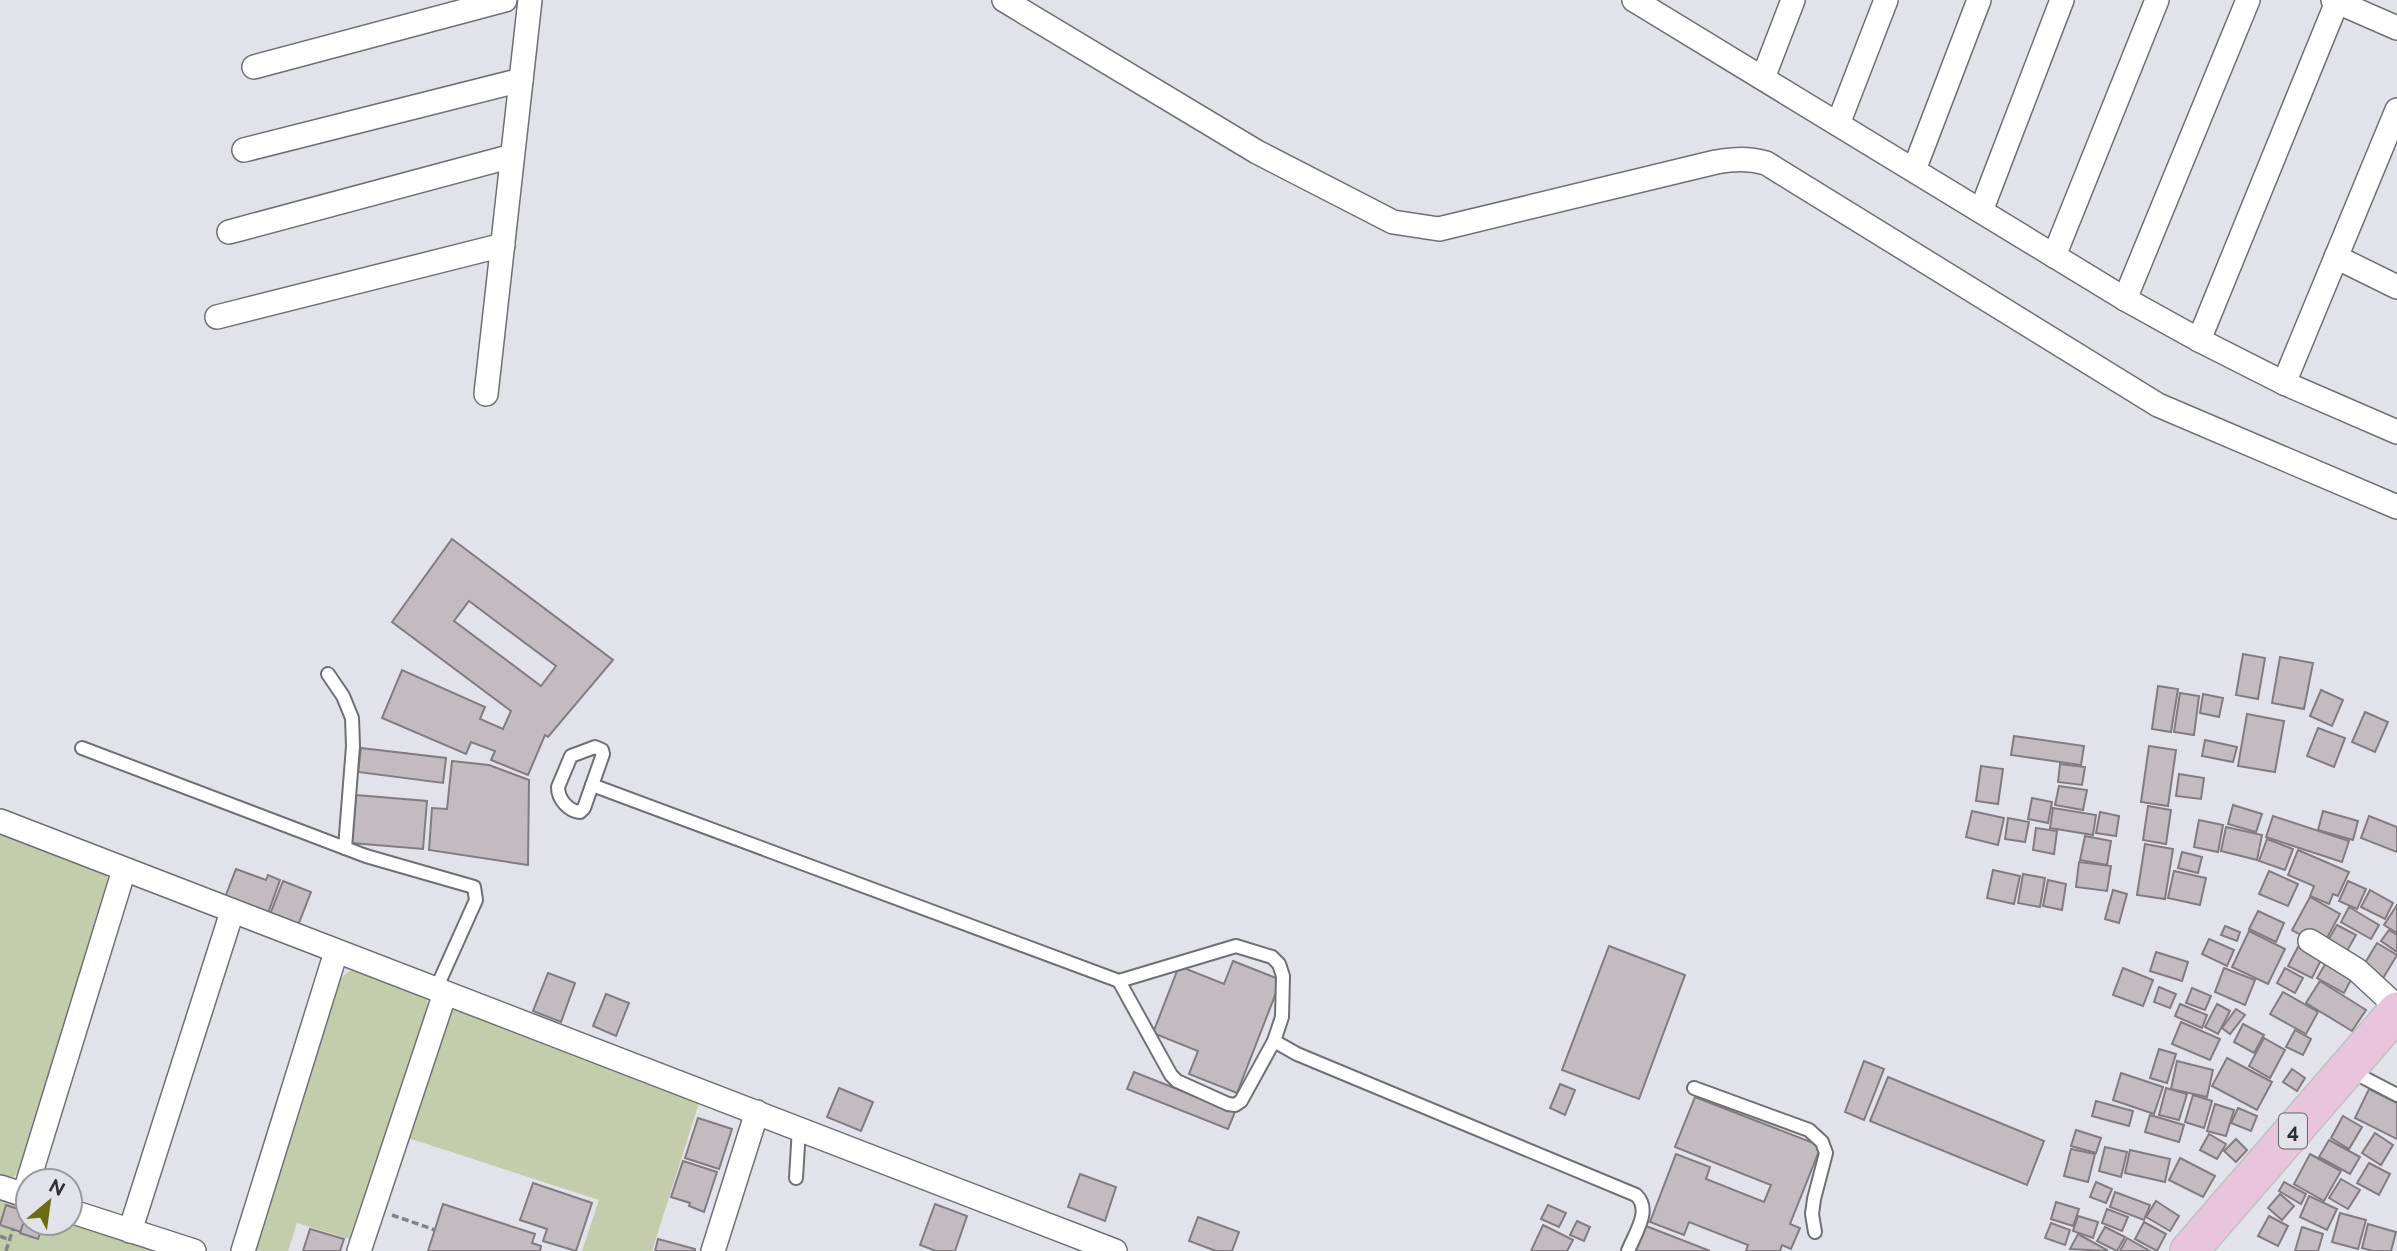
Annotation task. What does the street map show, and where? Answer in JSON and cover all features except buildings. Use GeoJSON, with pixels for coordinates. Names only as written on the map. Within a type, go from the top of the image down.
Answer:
{"type":"FeatureCollection","features":[{"type":"Feature","properties":{"kind":"main road","name":"4"},"geometry":{"type":"LineString","coordinates":[[2189,1251],[2397,1009]]}},
{"type":"Feature","properties":{"kind":"street"},"geometry":{"type":"LineString","coordinates":[[254,67],[505,0]]}},
{"type":"Feature","properties":{"kind":"street"},"geometry":{"type":"LineString","coordinates":[[486,394],[530,0]]}},
{"type":"Feature","properties":{"kind":"street"},"geometry":{"type":"LineString","coordinates":[[1004,0],[1257,152],[1393,222],[1439,229],[1716,162],[1736,158],[1766,163],[2158,405],[2397,507]]}},
{"type":"Feature","properties":{"kind":"street"},"geometry":{"type":"LineString","coordinates":[[1634,0],[2125,299],[2284,383],[2397,432]]}},
{"type":"Feature","properties":{"kind":"street"},"geometry":{"type":"LineString","coordinates":[[1763,78],[1793,0]]}},
{"type":"Feature","properties":{"kind":"street"},"geometry":{"type":"LineString","coordinates":[[1838,124],[1886,0]]}},
{"type":"Feature","properties":{"kind":"street"},"geometry":{"type":"LineString","coordinates":[[1914,170],[1979,0]]}},
{"type":"Feature","properties":{"kind":"street"},"geometry":{"type":"LineString","coordinates":[[1981,211],[2062,0]]}},
{"type":"Feature","properties":{"kind":"street"},"geometry":{"type":"LineString","coordinates":[[2054,256],[2157,0]]}},
{"type":"Feature","properties":{"kind":"street"},"geometry":{"type":"LineString","coordinates":[[2125,299],[2248,0]]}},
{"type":"Feature","properties":{"kind":"street"},"geometry":{"type":"LineString","coordinates":[[2199,340],[2335,1],[2397,29]]}},
{"type":"Feature","properties":{"kind":"street"},"geometry":{"type":"LineString","coordinates":[[244,150],[521,80]]}},
{"type":"Feature","properties":{"kind":"street"},"geometry":{"type":"LineString","coordinates":[[2284,383],[2336,257],[2390,147],[2397,110]]}},
{"type":"Feature","properties":{"kind":"street"},"geometry":{"type":"LineString","coordinates":[[229,232],[513,156]]}},
{"type":"Feature","properties":{"kind":"street"},"geometry":{"type":"LineString","coordinates":[[217,317],[503,245]]}},
{"type":"Feature","properties":{"kind":"street"},"geometry":{"type":"LineString","coordinates":[[2336,257],[2397,287]]}},
{"type":"Feature","properties":{"kind":"street"},"geometry":{"type":"LineString","coordinates":[[0,821],[1115,1251]]}},
{"type":"Feature","properties":{"kind":"street"},"geometry":{"type":"LineString","coordinates":[[35,1167],[124,870]]}},
{"type":"Feature","properties":{"kind":"street"},"geometry":{"type":"LineString","coordinates":[[130,1231],[232,912]]}},
{"type":"Feature","properties":{"kind":"street"},"geometry":{"type":"LineString","coordinates":[[2310,941],[2357,970],[2397,1009]]}},
{"type":"Feature","properties":{"kind":"street"},"geometry":{"type":"LineString","coordinates":[[243,1251],[336,952]]}},
{"type":"Feature","properties":{"kind":"street"},"geometry":{"type":"LineString","coordinates":[[359,1251],[440,991]]}},
{"type":"Feature","properties":{"kind":"street"},"geometry":{"type":"LineString","coordinates":[[713,1251],[757,1112]]}},
{"type":"Feature","properties":{"kind":"street"},"geometry":{"type":"LineString","coordinates":[[84,1216],[194,1251]]}},
{"type":"Feature","properties":{"kind":"lane"},"geometry":{"type":"LineString","coordinates":[[328,674],[343,696],[352,719],[353,746],[345,848]]}},
{"type":"Feature","properties":{"kind":"lane"},"geometry":{"type":"LineString","coordinates":[[82,747],[366,856],[474,887],[476,900],[440,991]]}},
{"type":"Feature","properties":{"kind":"lane"},"geometry":{"type":"LineString","coordinates":[[595,747],[602,750],[603,754],[592,785],[580,813],[568,808],[558,792],[571,756],[595,747]]}},
{"type":"Feature","properties":{"kind":"lane"},"geometry":{"type":"LineString","coordinates":[[592,785],[1119,981],[1236,946],[1272,957],[1279,964],[1283,975],[1282,1017],[1274,1041],[1241,1101],[1235,1105],[1228,1104],[1177,1081],[1171,1075],[1119,981]]}},
{"type":"Feature","properties":{"kind":"lane"},"geometry":{"type":"LineString","coordinates":[[1274,1041],[1297,1054],[1636,1195],[1642,1200],[1644,1209],[1628,1251]]}},
{"type":"Feature","properties":{"kind":"lane"},"geometry":{"type":"LineString","coordinates":[[2347,1069],[2397,1095]]}},
{"type":"Feature","properties":{"kind":"lane"},"geometry":{"type":"LineString","coordinates":[[1694,1088],[1810,1130],[1822,1142],[1826,1153],[1814,1199],[1812,1214],[1815,1232]]}},
{"type":"Feature","properties":{"kind":"lane"},"geometry":{"type":"LineString","coordinates":[[796,1178],[799,1128]]}},
{"type":"Feature","properties":{"kind":"path"},"geometry":{"type":"LineString","coordinates":[[405,1220],[435,1230]]}},
{"type":"Feature","properties":{"kind":"path"},"geometry":{"type":"LineString","coordinates":[[6,1251],[13,1229]]}},
{"type":"Feature","properties":{"kind":"path"},"geometry":{"type":"LineString","coordinates":[[0,1237],[10,1240]]}},
{"type":"Feature","properties":{"kind":"green space"},"geometry":{"type":"Polygon","coordinates":[[[0,834],[98,871],[107,877],[109,887],[23,1162],[20,1167],[14,1167],[14,1176],[0,1179],[0,834]]]}},
{"type":"Feature","properties":{"kind":"green space"},"geometry":{"type":"Polygon","coordinates":[[[357,968],[426,993],[428,1009],[350,1239],[297,1223],[288,1251],[257,1251],[259,1234],[334,991],[343,976],[357,968]]]}},
{"type":"Feature","properties":{"kind":"green space"},"geometry":{"type":"Polygon","coordinates":[[[454,1007],[699,1103],[652,1251],[582,1251],[599,1200],[405,1137],[447,1013],[454,1007]]]}},
{"type":"Feature","properties":{"kind":"green space"},"geometry":{"type":"Polygon","coordinates":[[[0,1199],[14,1204],[14,1237],[84,1237],[84,1228],[154,1251],[0,1251],[0,1199]]]}}]}
